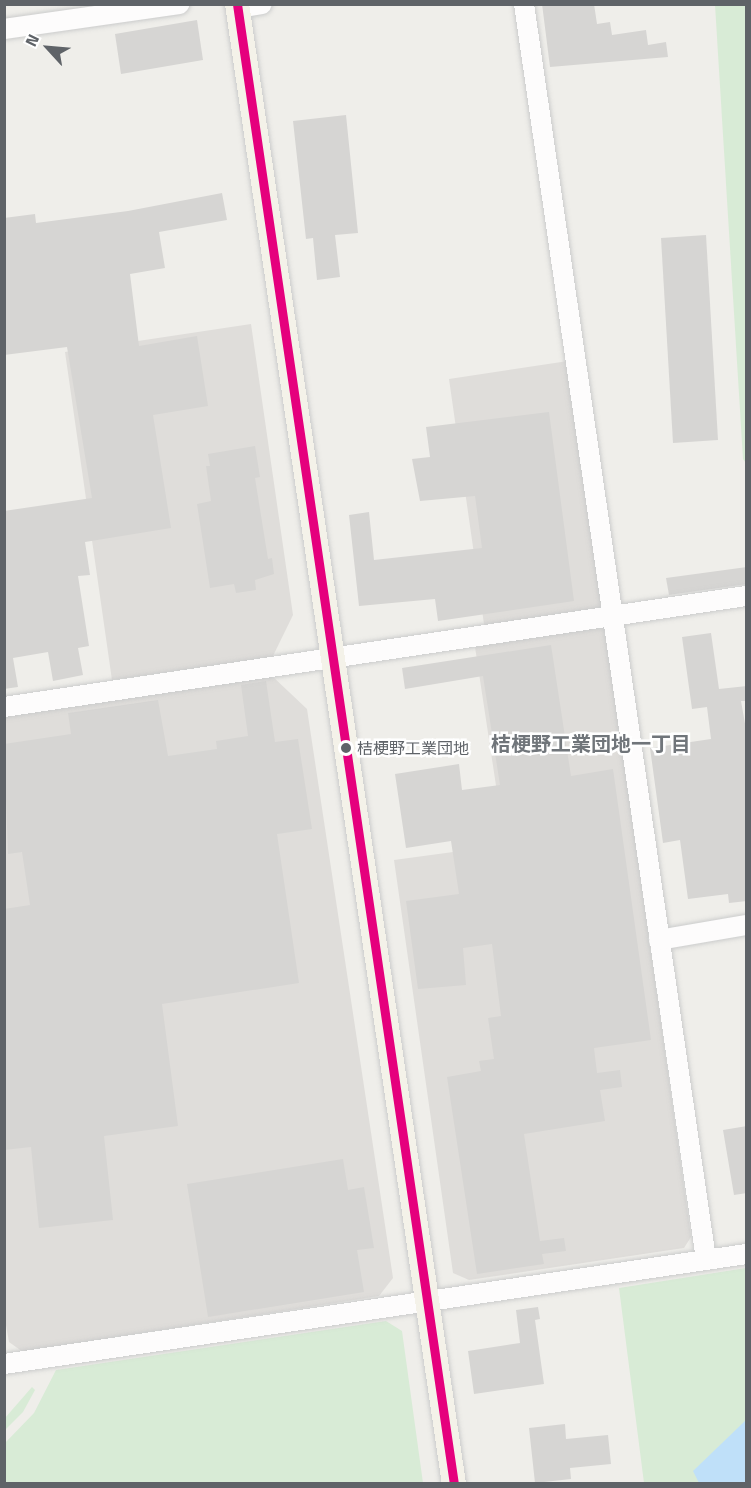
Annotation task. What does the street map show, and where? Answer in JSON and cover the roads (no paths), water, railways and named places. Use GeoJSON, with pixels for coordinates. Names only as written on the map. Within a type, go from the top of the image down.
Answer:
{"type":"FeatureCollection","features":[{"type":"Feature","properties":{"kind":"main road"},"geometry":{"type":"LineString","coordinates":[[237,6],[454,1484]]}},
{"type":"Feature","properties":{"kind":"street"},"geometry":{"type":"LineString","coordinates":[[4,29],[179,4]]}},
{"type":"Feature","properties":{"kind":"street"},"geometry":{"type":"LineString","coordinates":[[237,6],[262,4]]}},
{"type":"Feature","properties":{"kind":"street"},"geometry":{"type":"LineString","coordinates":[[525,4],[706,1260]]}},
{"type":"Feature","properties":{"kind":"street"},"geometry":{"type":"LineString","coordinates":[[4,707],[747,596]]}},
{"type":"Feature","properties":{"kind":"street"},"geometry":{"type":"LineString","coordinates":[[659,940],[747,926]]}},
{"type":"Feature","properties":{"kind":"street"},"geometry":{"type":"LineString","coordinates":[[4,1364],[747,1254]]}},
{"type":"Feature","properties":{"kind":"water"},"geometry":{"type":"Polygon","coordinates":[[[746,1420],[746,1483],[699,1483],[693,1471],[746,1420]]]}},
{"type":"Feature","properties":{"kind":"place","name":"桔梗野工業団地"},"geometry":{"type":"Point","coordinates":[346,748]}},
{"type":"Feature","properties":{"kind":"district","name":"桔梗野工業団地一丁目"},"geometry":{"type":"Point","coordinates":[591,743]}}]}
